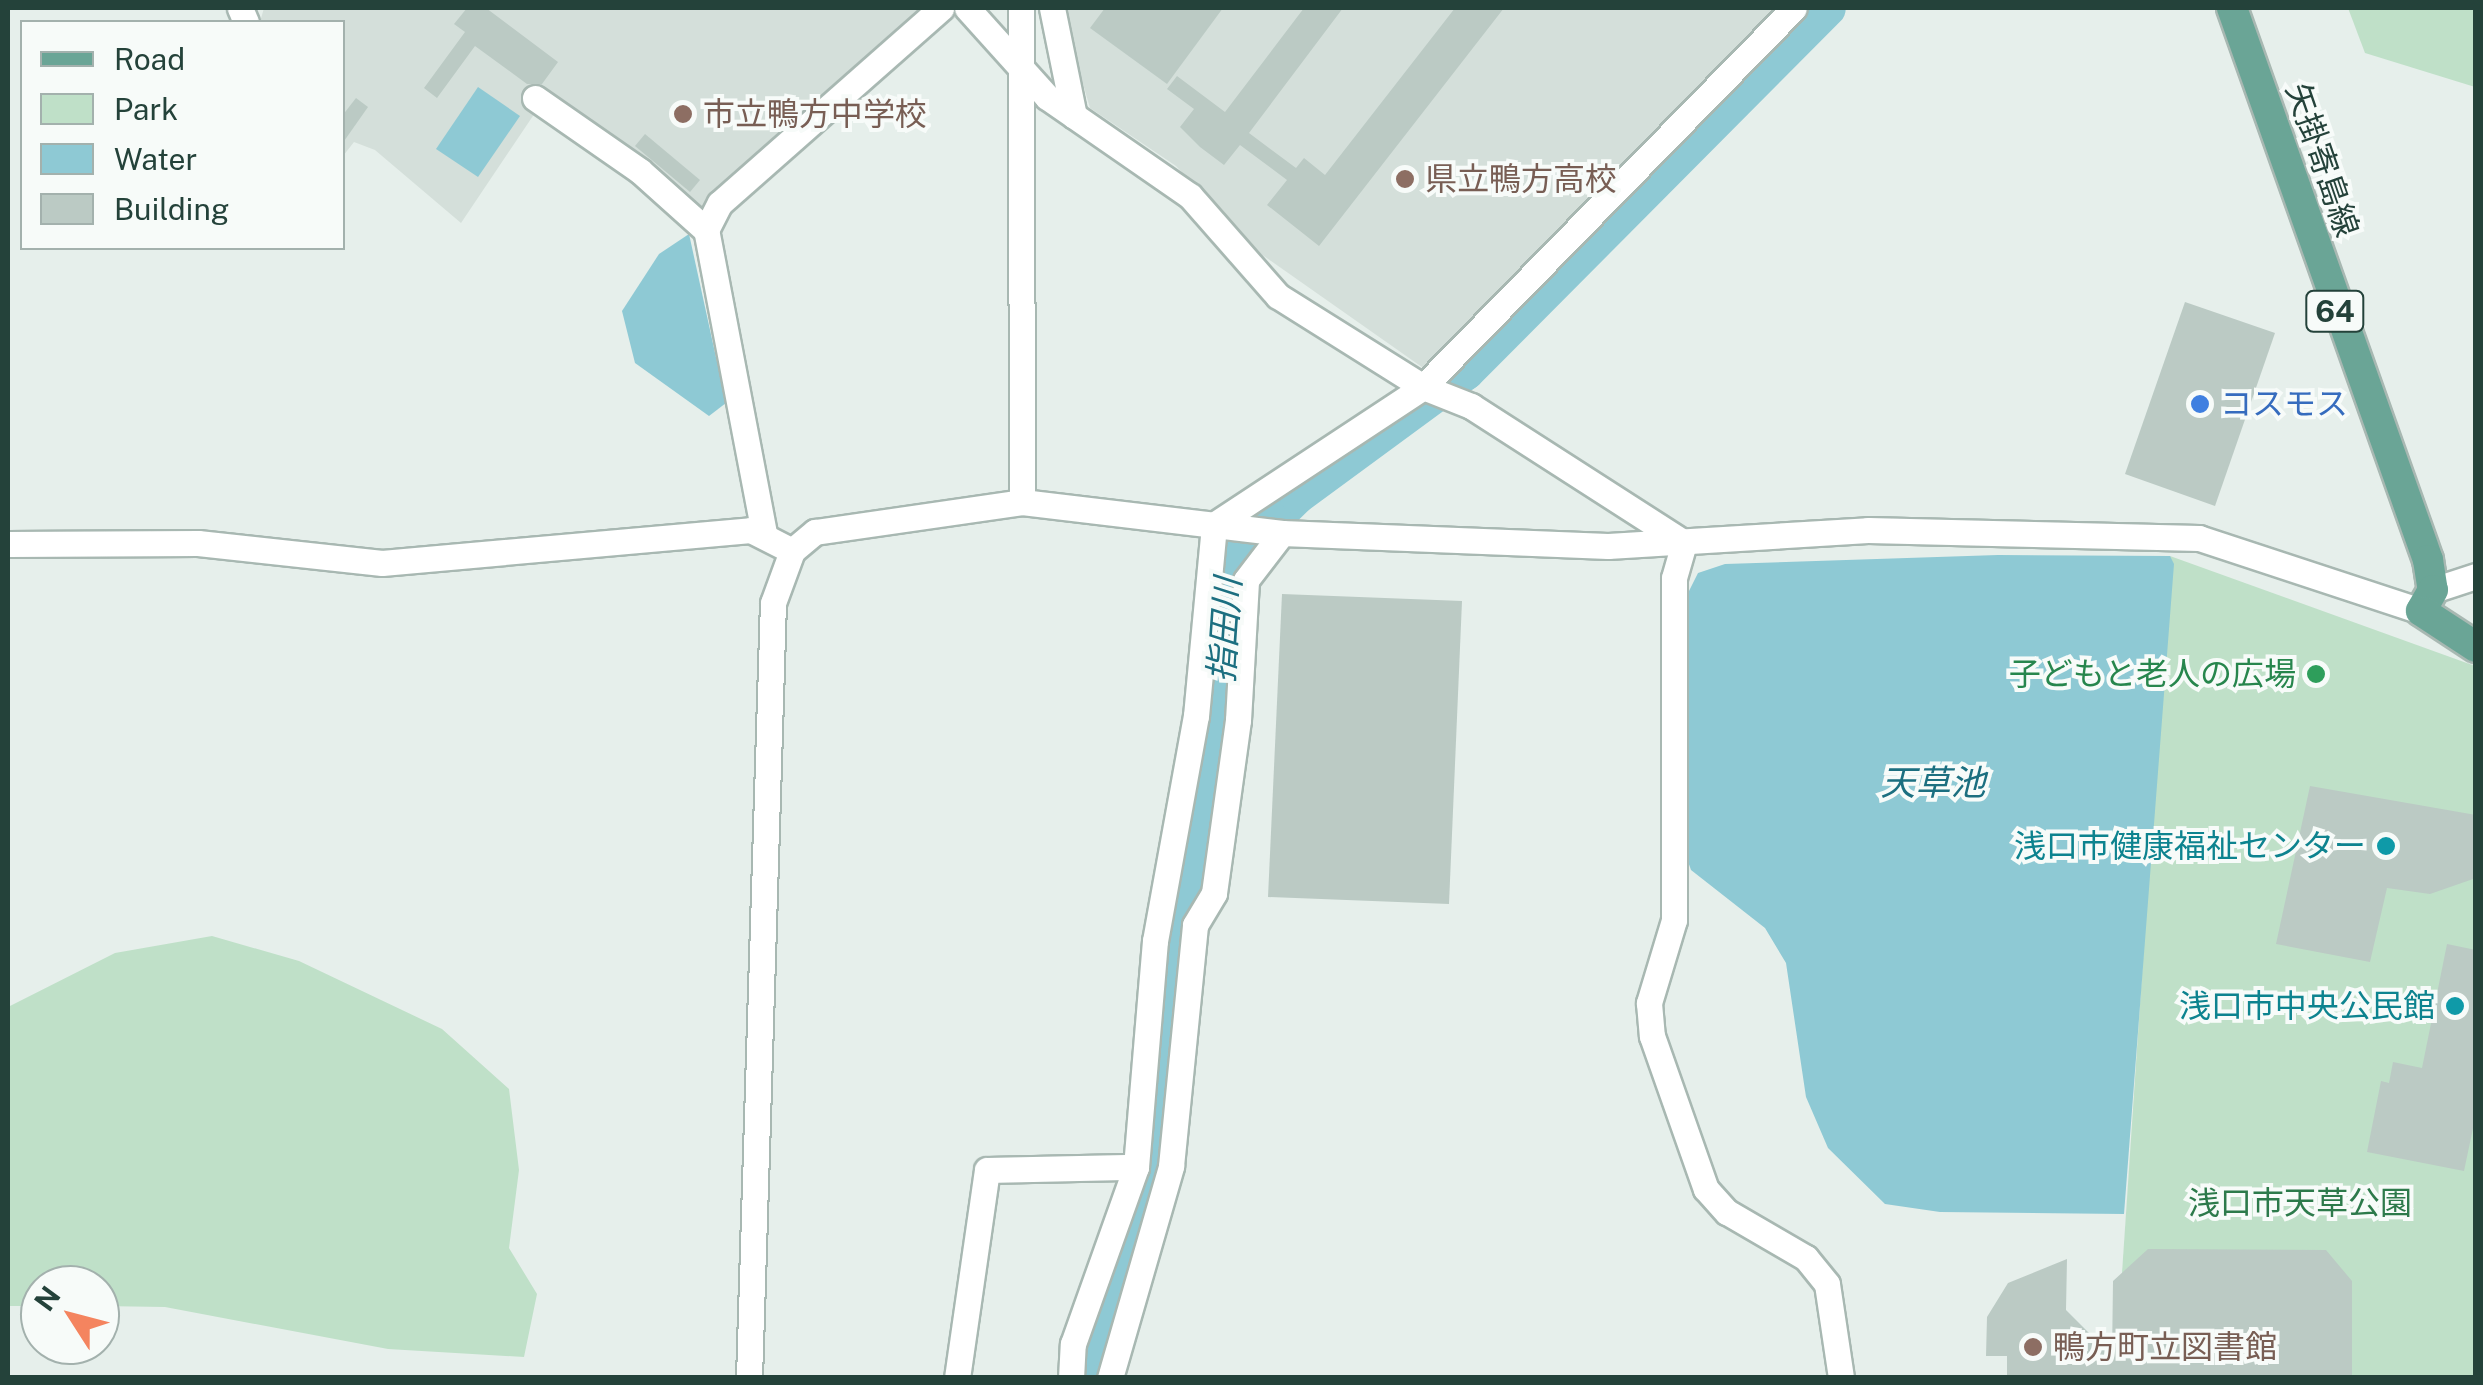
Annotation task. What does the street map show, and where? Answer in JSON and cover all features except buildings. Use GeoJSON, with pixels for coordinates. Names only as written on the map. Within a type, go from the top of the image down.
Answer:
{"type":"FeatureCollection","features":[{"type":"Feature","properties":{"kind":"main road","name":"矢掛寄島線"},"geometry":{"type":"LineString","coordinates":[[2232,8],[2427,601]]}},
{"type":"Feature","properties":{"kind":"main road"},"geometry":{"type":"LineString","coordinates":[[2427,601],[2476,647]]}},
{"type":"Feature","properties":{"kind":"street"},"geometry":{"type":"LineString","coordinates":[[706,230],[720,204],[941,8]]}},
{"type":"Feature","properties":{"kind":"street"},"geometry":{"type":"LineString","coordinates":[[967,8],[1024,72],[1074,116],[1190,196],[1278,296],[1423,387],[1471,406],[1684,543]]}},
{"type":"Feature","properties":{"kind":"street"},"geometry":{"type":"LineString","coordinates":[[1021,8],[1022,502]]}},
{"type":"Feature","properties":{"kind":"street"},"geometry":{"type":"LineString","coordinates":[[1052,8],[1074,116]]}},
{"type":"Feature","properties":{"kind":"street"},"geometry":{"type":"LineString","coordinates":[[1214,524],[1423,387],[1794,8]]}},
{"type":"Feature","properties":{"kind":"street"},"geometry":{"type":"LineString","coordinates":[[534,98],[640,171],[706,230],[764,534]]}},
{"type":"Feature","properties":{"kind":"street"},"geometry":{"type":"LineString","coordinates":[[749,1378],[773,602],[792,551],[844,523],[1022,502],[1282,534],[1684,543],[1868,530],[2198,538],[2427,601],[2476,576]]}},
{"type":"Feature","properties":{"kind":"street"},"geometry":{"type":"LineString","coordinates":[[1070,1378],[1073,1344],[1136,1167],[1154,942],[1182,813],[1214,524]]}},
{"type":"Feature","properties":{"kind":"street"},"geometry":{"type":"LineString","coordinates":[[8,544],[198,543],[382,563],[764,534],[792,551]]}},
{"type":"Feature","properties":{"kind":"street"},"geometry":{"type":"LineString","coordinates":[[1110,1378],[1172,1166],[1196,926],[1214,893],[1238,720],[1246,580],[1282,534]]}},
{"type":"Feature","properties":{"kind":"street"},"geometry":{"type":"LineString","coordinates":[[1684,543],[1674,578],[1674,920],[1649,1002],[1652,1036],[1706,1189],[1727,1212],[1806,1258],[1828,1284],[1841,1378]]}},
{"type":"Feature","properties":{"kind":"street"},"geometry":{"type":"LineString","coordinates":[[958,1378],[987,1170],[1136,1167]]}},
{"type":"Feature","properties":{"kind":"shaded area","name":"市立鴨方中学校"},"geometry":{"type":"Polygon","coordinates":[[[264,8],[926,8],[700,211],[543,101],[461,223],[375,150],[354,142],[345,153],[345,20],[261,20],[264,8]]]}},
{"type":"Feature","properties":{"kind":"shaded area","name":"県立鴨方高校"},"geometry":{"type":"Polygon","coordinates":[[[1061,8],[1785,8],[1429,372],[1254,249],[1176,166],[1090,108],[1061,8]]]}},
{"type":"Feature","properties":{"kind":"green space"},"geometry":{"type":"Polygon","coordinates":[[[2348,8],[2475,8],[2475,87],[2365,53],[2348,8]]]}},
{"type":"Feature","properties":{"kind":"green space","name":"浅口市天草公園"},"geometry":{"type":"Polygon","coordinates":[[[2170,556],[2475,666],[2475,1377],[2115,1378],[2170,556]]]}},
{"type":"Feature","properties":{"kind":"green space"},"geometry":{"type":"Polygon","coordinates":[[[212,936],[299,961],[442,1029],[509,1089],[519,1170],[509,1248],[537,1294],[524,1357],[388,1349],[165,1307],[120,1306],[120,1265],[20,1265],[20,1306],[8,1306],[8,1007],[115,953],[212,936]]]}},
{"type":"Feature","properties":{"kind":"water"},"geometry":{"type":"Polygon","coordinates":[[[478,87],[520,116],[478,177],[436,149],[478,87]]]}},
{"type":"Feature","properties":{"kind":"water"},"geometry":{"type":"Polygon","coordinates":[[[689,234],[726,403],[709,416],[635,363],[622,311],[659,254],[689,234]]]}},
{"type":"Feature","properties":{"kind":"water","name":"天草池"},"geometry":{"type":"Polygon","coordinates":[[[1998,555],[2170,556],[2174,564],[2124,1214],[1940,1212],[1885,1204],[1828,1148],[1806,1097],[1786,963],[1765,928],[1691,870],[1680,839],[1685,599],[1698,573],[1725,564],[1998,555]]]}},
{"type":"Feature","properties":{"kind":"waterway","name":"指田川"},"geometry":{"type":"LineString","coordinates":[[1089,1378],[1090,1348],[1153,1188],[1175,937],[1219,758],[1224,567],[1297,496],[1466,372],[1828,8]]}},
{"type":"Feature","properties":{"kind":"place","name":"市立鴨方中学校"},"geometry":{"type":"Point","coordinates":[683,114]}},
{"type":"Feature","properties":{"kind":"place","name":"県立鴨方高校"},"geometry":{"type":"Point","coordinates":[1405,179]}},
{"type":"Feature","properties":{"kind":"place","name":"コスモス"},"geometry":{"type":"Point","coordinates":[2200,404]}},
{"type":"Feature","properties":{"kind":"place","name":"子どもと老人の広場"},"geometry":{"type":"Point","coordinates":[2316,674]}},
{"type":"Feature","properties":{"kind":"place","name":"浅口市健康福祉センター"},"geometry":{"type":"Point","coordinates":[2386,846]}},
{"type":"Feature","properties":{"kind":"place","name":"浅口市中央公民館"},"geometry":{"type":"Point","coordinates":[2455,1006]}},
{"type":"Feature","properties":{"kind":"place","name":"鴨方町立図書館"},"geometry":{"type":"Point","coordinates":[2033,1347]}}]}
